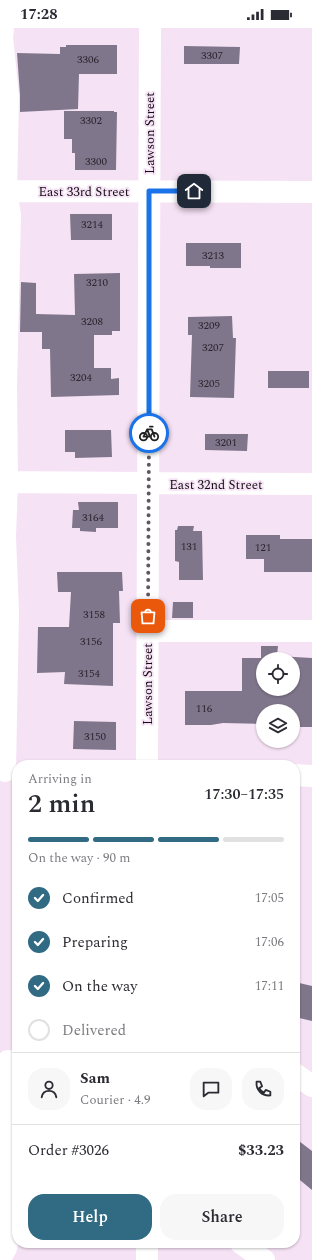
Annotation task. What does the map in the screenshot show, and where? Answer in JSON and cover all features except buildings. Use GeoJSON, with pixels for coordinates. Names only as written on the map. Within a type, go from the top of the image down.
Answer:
{"type":"FeatureCollection","features":[{"type":"Feature","properties":{"kind":"street"},"geometry":{"type":"LineString","coordinates":[[3,28],[2,37],[8,96],[3,191],[10,215],[4,482],[8,612],[8,771]]}},
{"type":"Feature","properties":{"kind":"street","name":"Lawson Street"},"geometry":{"type":"LineString","coordinates":[[148,760],[147,631],[150,28]]}},
{"type":"Feature","properties":{"kind":"street","name":"East 33rd Street"},"geometry":{"type":"LineString","coordinates":[[3,191],[312,192]]}},
{"type":"Feature","properties":{"kind":"street","name":"East 32nd Street"},"geometry":{"type":"LineString","coordinates":[[4,482],[312,484]]}},
{"type":"Feature","properties":{"kind":"street"},"geometry":{"type":"LineString","coordinates":[[147,631],[312,631]]}},
{"type":"Feature","properties":{"kind":"street"},"geometry":{"type":"LineString","coordinates":[[300,776],[312,776]]}},
{"type":"Feature","properties":{"kind":"street"},"geometry":{"type":"LineString","coordinates":[[0,1259],[6,1248],[10,1233],[8,1061]]}},
{"type":"Feature","properties":{"kind":"street"},"geometry":{"type":"LineString","coordinates":[[300,1078],[312,1086]]}},
{"type":"Feature","properties":{"kind":"street"},"geometry":{"type":"LineString","coordinates":[[147,1248],[147,1260]]}},
{"type":"Feature","properties":{"kind":"street"},"geometry":{"type":"LineString","coordinates":[[248,1248],[264,1260]]}},
{"type":"Feature","properties":{"kind":"way so far"},"geometry":{"type":"LineString","coordinates":[[148,616],[149,433]]}},
{"type":"Feature","properties":{"kind":"route"},"geometry":{"type":"LineString","coordinates":[[149,433],[149,191],[194,191]]}}]}
